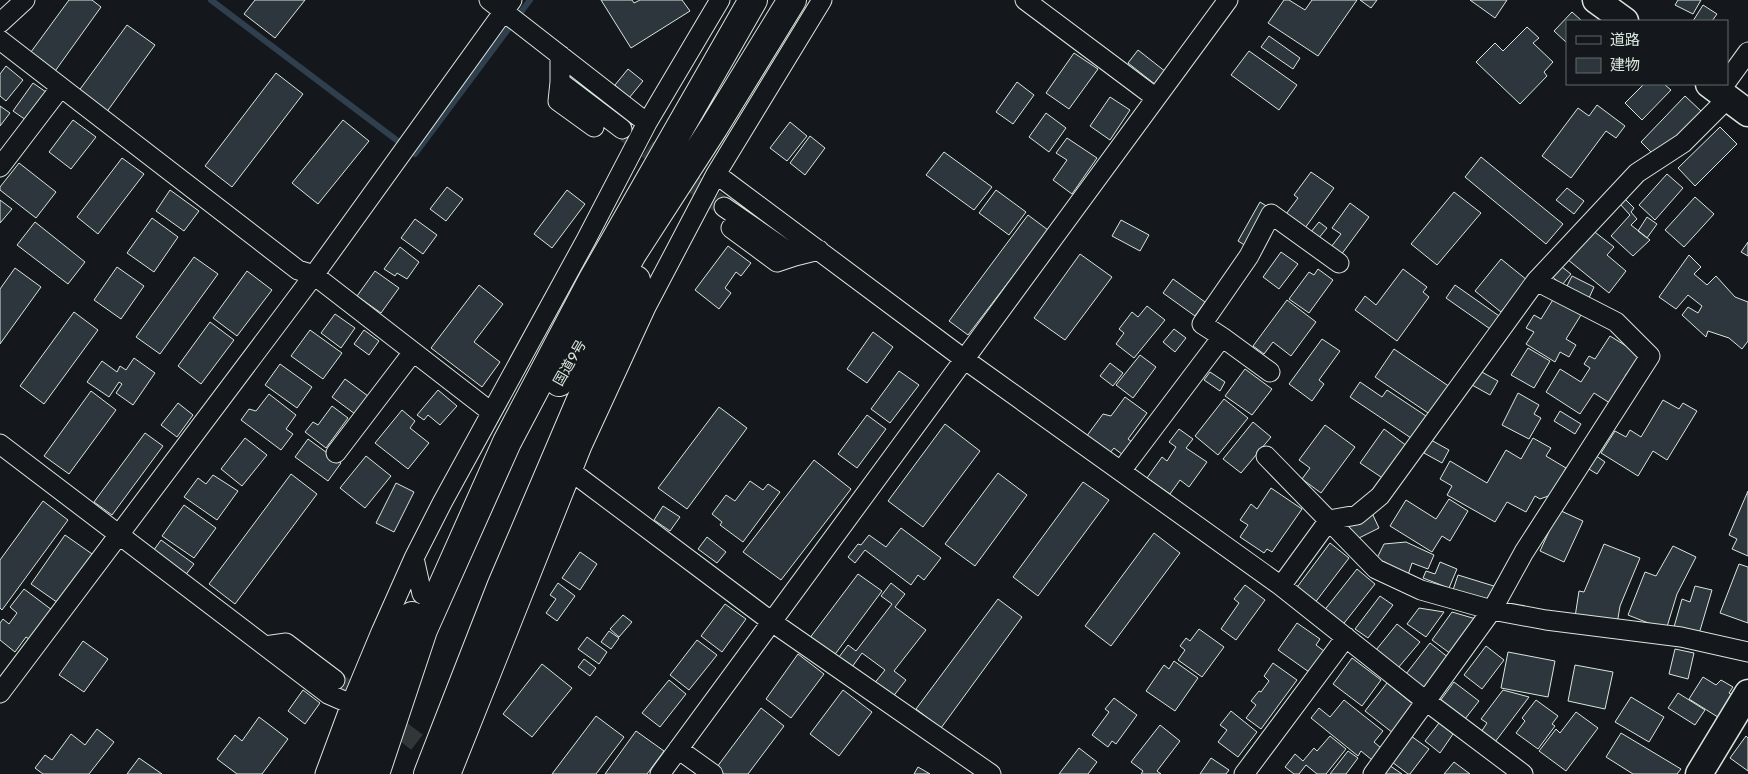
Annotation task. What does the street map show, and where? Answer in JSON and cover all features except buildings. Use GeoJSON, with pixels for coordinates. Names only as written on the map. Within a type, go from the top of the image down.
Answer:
{"type":"FeatureCollection","features":[{"type":"Feature","properties":{"kind":"highway","name":"国道9号"},"geometry":{"type":"LineString","coordinates":[[375,774],[423,630],[507,442],[592,281],[750,3]]}},
{"type":"Feature","properties":{"kind":"highway","name":"国道9号"},"geometry":{"type":"LineString","coordinates":[[385,746],[460,578],[553,393],[632,254],[714,127],[804,6]]}},
{"type":"Feature","properties":{"kind":"highway"},"geometry":{"type":"LineString","coordinates":[[428,774],[501,587],[580,402],[634,284],[714,127]]}},
{"type":"Feature","properties":{"kind":"highway"},"geometry":{"type":"LineString","coordinates":[[348,774],[391,662],[422,594],[462,513],[507,442]]}},
{"type":"Feature","properties":{"kind":"street"},"geometry":{"type":"LineString","coordinates":[[0,23],[25,0]]}},
{"type":"Feature","properties":{"kind":"street"},"geometry":{"type":"LineString","coordinates":[[325,774],[351,704],[414,558],[647,123],[720,0]]}},
{"type":"Feature","properties":{"kind":"street"},"geometry":{"type":"LineString","coordinates":[[451,774],[582,446],[646,307],[804,6],[822,0]]}},
{"type":"Feature","properties":{"kind":"street"},"geometry":{"type":"LineString","coordinates":[[1025,0],[1156,98]]}},
{"type":"Feature","properties":{"kind":"street"},"geometry":{"type":"LineString","coordinates":[[660,774],[1228,0]]}},
{"type":"Feature","properties":{"kind":"street"},"geometry":{"type":"LineString","coordinates":[[1596,0],[1624,20]]}},
{"type":"Feature","properties":{"kind":"street"},"geometry":{"type":"LineString","coordinates":[[0,693],[314,275],[502,4],[560,55],[647,123]]}},
{"type":"Feature","properties":{"kind":"street"},"geometry":{"type":"LineString","coordinates":[[0,40],[298,270],[314,275],[491,412]]}},
{"type":"Feature","properties":{"kind":"street"},"geometry":{"type":"LineString","coordinates":[[1281,586],[1329,520],[1358,515],[1380,496],[1536,281],[1637,173],[1682,143],[1726,92],[1748,52]]}},
{"type":"Feature","properties":{"kind":"street"},"geometry":{"type":"LineString","coordinates":[[560,55],[558,101],[594,127]]}},
{"type":"Feature","properties":{"kind":"street"},"geometry":{"type":"LineString","coordinates":[[560,82],[622,129]]}},
{"type":"Feature","properties":{"kind":"street"},"geometry":{"type":"LineString","coordinates":[[0,167],[61,87]]}},
{"type":"Feature","properties":{"kind":"street"},"geometry":{"type":"LineString","coordinates":[[716,174],[964,359],[1281,586],[1523,774]]}},
{"type":"Feature","properties":{"kind":"street"},"geometry":{"type":"LineString","coordinates":[[724,207],[795,256]]}},
{"type":"Feature","properties":{"kind":"street"},"geometry":{"type":"LineString","coordinates":[[1270,372],[1202,324],[1249,256],[1270,214],[1340,263]]}},
{"type":"Feature","properties":{"kind":"street"},"geometry":{"type":"LineString","coordinates":[[731,228],[777,262],[819,250]]}},
{"type":"Feature","properties":{"kind":"street"},"geometry":{"type":"LineString","coordinates":[[586,240],[592,281]]}},
{"type":"Feature","properties":{"kind":"street"},"geometry":{"type":"LineString","coordinates":[[1372,774],[1492,610],[1524,552],[1650,356],[1616,322],[1536,281]]}},
{"type":"Feature","properties":{"kind":"street"},"geometry":{"type":"LineString","coordinates":[[1122,472],[1222,337]]}},
{"type":"Feature","properties":{"kind":"street"},"geometry":{"type":"LineString","coordinates":[[336,453],[413,352]]}},
{"type":"Feature","properties":{"kind":"street"},"geometry":{"type":"LineString","coordinates":[[0,444],[328,694],[351,704]]}},
{"type":"Feature","properties":{"kind":"street"},"geometry":{"type":"LineString","coordinates":[[1266,456],[1376,569],[1421,590],[1492,610],[1546,620],[1681,636],[1748,652]]}},
{"type":"Feature","properties":{"kind":"street"},"geometry":{"type":"LineString","coordinates":[[572,472],[772,622],[991,774]]}},
{"type":"Feature","properties":{"kind":"street"},"geometry":{"type":"LineString","coordinates":[[414,558],[422,594]]}},
{"type":"Feature","properties":{"kind":"street"},"geometry":{"type":"LineString","coordinates":[[501,587],[511,622]]}},
{"type":"Feature","properties":{"kind":"street"},"geometry":{"type":"LineString","coordinates":[[1252,771],[1346,637]]}},
{"type":"Feature","properties":{"kind":"street"},"geometry":{"type":"LineString","coordinates":[[265,646],[286,643],[335,680]]}},
{"type":"Feature","properties":{"kind":"street"},"geometry":{"type":"LineString","coordinates":[[1699,774],[1748,693]]}},
{"type":"Feature","properties":{"kind":"street"},"geometry":{"type":"LineString","coordinates":[[678,749],[713,774]]}},
{"type":"Feature","properties":{"kind":"waterway"},"geometry":{"type":"LineString","coordinates":[[211,0],[415,154],[530,0]]}},
{"type":"Feature","properties":{"kind":"tunnel"},"geometry":{"type":"LineString","coordinates":[[625,132],[724,207]]}},
{"type":"Feature","properties":{"kind":"tunnel"},"geometry":{"type":"LineString","coordinates":[[335,680],[443,762]]}}]}
